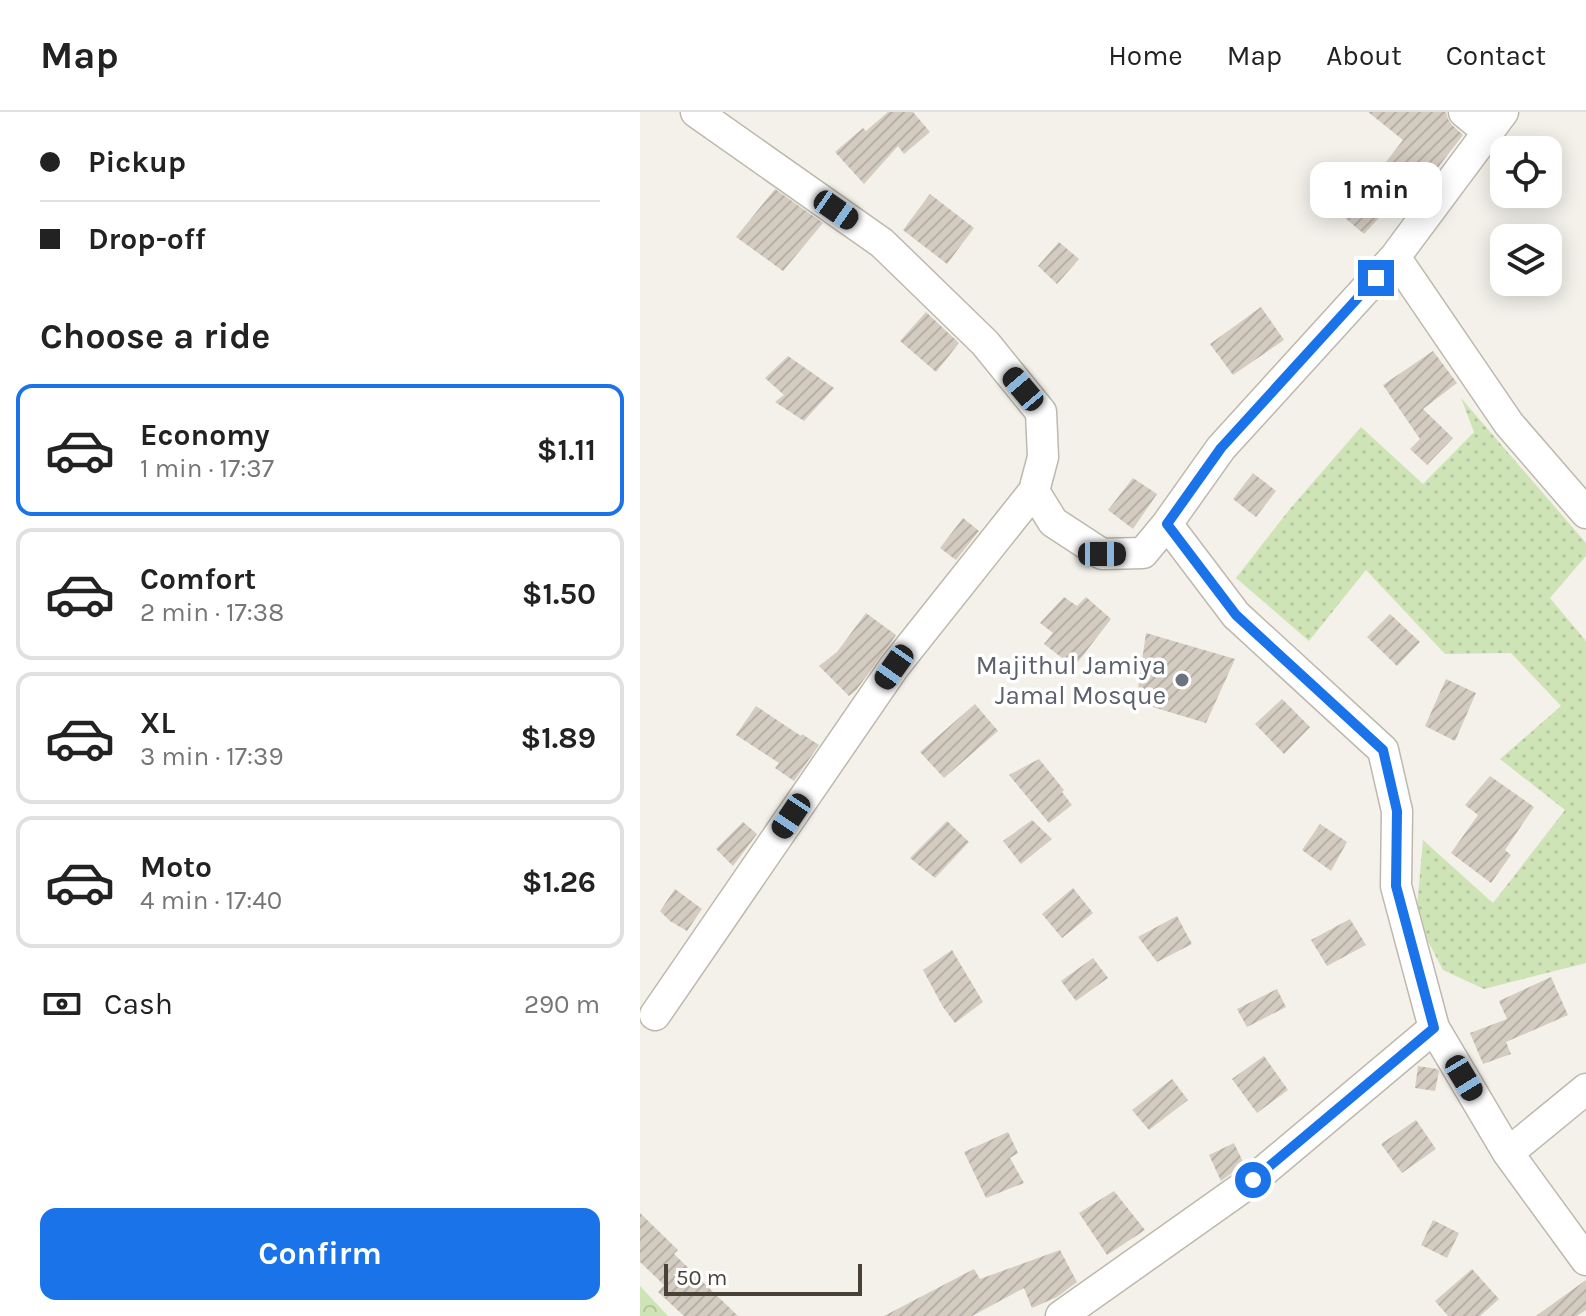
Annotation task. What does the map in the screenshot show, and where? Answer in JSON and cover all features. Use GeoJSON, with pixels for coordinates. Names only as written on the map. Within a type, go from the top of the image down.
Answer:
{"type":"FeatureCollection","features":[{"type":"Feature","properties":{"kind":"street"},"geometry":{"type":"LineString","coordinates":[[655,1015],[894,667],[1034,491],[1043,457],[1041,412],[985,343],[882,243],[696,112]]}},
{"type":"Feature","properties":{"kind":"street"},"geometry":{"type":"LineString","coordinates":[[1034,491],[1053,522],[1102,554],[1143,553],[1221,448],[1395,257],[1495,121],[1464,112]]}},
{"type":"Feature","properties":{"kind":"street"},"geometry":{"type":"LineString","coordinates":[[1395,257],[1509,424],[1586,513]]}},
{"type":"Feature","properties":{"kind":"street"},"geometry":{"type":"LineString","coordinates":[[1167,524],[1236,615],[1383,750],[1397,811],[1396,886],[1434,1028],[1508,1153],[1586,1260]]}},
{"type":"Feature","properties":{"kind":"street"},"geometry":{"type":"LineString","coordinates":[[1061,1316],[1253,1180],[1434,1028]]}},
{"type":"Feature","properties":{"kind":"street"},"geometry":{"type":"LineString","coordinates":[[1508,1153],[1586,1089]]}},
{"type":"Feature","properties":{"kind":"green space"},"geometry":{"type":"Polygon","coordinates":[[[1461,398],[1586,543],[1586,556],[1550,598],[1586,641],[1586,963],[1484,989],[1443,970],[1416,918],[1423,840],[1493,903],[1565,810],[1500,759],[1561,706],[1511,653],[1445,654],[1366,570],[1309,641],[1236,578],[1289,510],[1361,427],[1423,484],[1474,432],[1461,398]]]}},
{"type":"Feature","properties":{"kind":"green space"},"geometry":{"type":"Polygon","coordinates":[[[640,1286],[668,1316],[640,1316],[640,1286]]]}},
{"type":"Feature","properties":{"kind":"building"},"geometry":{"type":"Polygon","coordinates":[[[888,112],[913,112],[930,132],[904,154],[898,146],[864,184],[835,152],[888,112]]]}},
{"type":"Feature","properties":{"kind":"building"},"geometry":{"type":"Polygon","coordinates":[[[1368,112],[1446,112],[1452,125],[1463,135],[1416,196],[1406,189],[1364,234],[1331,206],[1355,179],[1365,189],[1403,140],[1368,112]]]}},
{"type":"Feature","properties":{"kind":"building"},"geometry":{"type":"Polygon","coordinates":[[[775,189],[823,223],[783,271],[736,237],[775,189]]]}},
{"type":"Feature","properties":{"kind":"building"},"geometry":{"type":"Polygon","coordinates":[[[930,194],[974,228],[947,264],[903,230],[930,194]]]}},
{"type":"Feature","properties":{"kind":"building"},"geometry":{"type":"Polygon","coordinates":[[[1059,242],[1079,259],[1057,284],[1038,266],[1059,242]]]}},
{"type":"Feature","properties":{"kind":"building"},"geometry":{"type":"Polygon","coordinates":[[[1261,307],[1284,340],[1233,375],[1210,344],[1261,307]]]}},
{"type":"Feature","properties":{"kind":"building"},"geometry":{"type":"Polygon","coordinates":[[[926,312],[959,343],[936,372],[900,341],[926,312]]]}},
{"type":"Feature","properties":{"kind":"building"},"geometry":{"type":"Polygon","coordinates":[[[1433,351],[1457,383],[1423,409],[1453,438],[1427,465],[1410,449],[1420,439],[1383,385],[1433,351]]]}},
{"type":"Feature","properties":{"kind":"building"},"geometry":{"type":"Polygon","coordinates":[[[788,356],[834,388],[804,421],[775,402],[784,395],[765,378],[788,356]]]}},
{"type":"Feature","properties":{"kind":"building"},"geometry":{"type":"Polygon","coordinates":[[[1253,473],[1276,491],[1256,517],[1233,499],[1253,473]]]}},
{"type":"Feature","properties":{"kind":"building"},"geometry":{"type":"Polygon","coordinates":[[[1133,478],[1157,494],[1133,529],[1108,510],[1133,478]]]}},
{"type":"Feature","properties":{"kind":"building"},"geometry":{"type":"Polygon","coordinates":[[[963,518],[979,531],[956,560],[940,548],[963,518]]]}},
{"type":"Feature","properties":{"kind":"building"},"geometry":{"type":"Polygon","coordinates":[[[1064,597],[1077,606],[1086,597],[1111,619],[1074,667],[1044,644],[1053,633],[1040,623],[1064,597]]]}},
{"type":"Feature","properties":{"kind":"building"},"geometry":{"type":"Polygon","coordinates":[[[866,613],[896,635],[849,696],[819,666],[837,652],[866,613]]]}},
{"type":"Feature","properties":{"kind":"building"},"geometry":{"type":"Polygon","coordinates":[[[1390,614],[1420,642],[1397,666],[1367,637],[1390,614]]]}},
{"type":"Feature","properties":{"kind":"building","name":"Majithul Jamiya Jamal Mosque"},"geometry":{"type":"Polygon","coordinates":[[[1146,633],[1235,659],[1206,723],[1136,702],[1146,633]]]}},
{"type":"Feature","properties":{"kind":"building"},"geometry":{"type":"Polygon","coordinates":[[[1446,679],[1476,693],[1455,741],[1425,726],[1446,679]]]}},
{"type":"Feature","properties":{"kind":"building"},"geometry":{"type":"Polygon","coordinates":[[[1282,699],[1310,727],[1284,754],[1255,724],[1282,699]]]}},
{"type":"Feature","properties":{"kind":"building"},"geometry":{"type":"Polygon","coordinates":[[[975,704],[998,731],[944,778],[920,752],[975,704]]]}},
{"type":"Feature","properties":{"kind":"building"},"geometry":{"type":"Polygon","coordinates":[[[756,706],[819,745],[794,781],[775,768],[779,763],[736,735],[756,706]]]}},
{"type":"Feature","properties":{"kind":"building"},"geometry":{"type":"Polygon","coordinates":[[[1039,759],[1072,805],[1049,823],[1009,775],[1039,759]]]}},
{"type":"Feature","properties":{"kind":"building"},"geometry":{"type":"Polygon","coordinates":[[[1490,776],[1534,807],[1505,850],[1511,855],[1491,883],[1451,853],[1478,815],[1465,805],[1490,776]]]}},
{"type":"Feature","properties":{"kind":"building"},"geometry":{"type":"Polygon","coordinates":[[[1032,820],[1052,839],[1021,864],[1003,841],[1032,820]]]}},
{"type":"Feature","properties":{"kind":"building"},"geometry":{"type":"Polygon","coordinates":[[[947,821],[969,842],[935,878],[910,858],[947,821]]]}},
{"type":"Feature","properties":{"kind":"building"},"geometry":{"type":"Polygon","coordinates":[[[743,822],[757,834],[733,866],[716,849],[743,822]]]}},
{"type":"Feature","properties":{"kind":"building"},"geometry":{"type":"Polygon","coordinates":[[[1320,824],[1347,842],[1331,871],[1302,850],[1320,824]]]}},
{"type":"Feature","properties":{"kind":"building"},"geometry":{"type":"Polygon","coordinates":[[[1073,888],[1093,913],[1062,938],[1042,914],[1073,888]]]}},
{"type":"Feature","properties":{"kind":"building"},"geometry":{"type":"Polygon","coordinates":[[[675,889],[702,909],[687,931],[660,911],[675,889]]]}},
{"type":"Feature","properties":{"kind":"building"},"geometry":{"type":"Polygon","coordinates":[[[1177,916],[1192,944],[1157,962],[1138,937],[1177,916]]]}},
{"type":"Feature","properties":{"kind":"building"},"geometry":{"type":"Polygon","coordinates":[[[1350,919],[1366,945],[1327,966],[1311,940],[1350,919]]]}},
{"type":"Feature","properties":{"kind":"building"},"geometry":{"type":"Polygon","coordinates":[[[952,950],[983,1002],[955,1023],[923,970],[952,950]]]}},
{"type":"Feature","properties":{"kind":"building"},"geometry":{"type":"Polygon","coordinates":[[[1093,958],[1108,978],[1076,1001],[1061,981],[1093,958]]]}},
{"type":"Feature","properties":{"kind":"building"},"geometry":{"type":"Polygon","coordinates":[[[1551,977],[1568,1015],[1506,1042],[1511,1054],[1483,1064],[1470,1033],[1507,1019],[1499,1001],[1551,977]]]}},
{"type":"Feature","properties":{"kind":"building"},"geometry":{"type":"Polygon","coordinates":[[[1277,989],[1286,1007],[1247,1027],[1237,1009],[1277,989]]]}},
{"type":"Feature","properties":{"kind":"building"},"geometry":{"type":"Polygon","coordinates":[[[1264,1056],[1288,1090],[1257,1113],[1232,1079],[1264,1056]]]}},
{"type":"Feature","properties":{"kind":"building"},"geometry":{"type":"Polygon","coordinates":[[[1418,1066],[1439,1071],[1435,1091],[1415,1088],[1418,1066]]]}},
{"type":"Feature","properties":{"kind":"building"},"geometry":{"type":"Polygon","coordinates":[[[1172,1079],[1188,1100],[1149,1130],[1132,1110],[1172,1079]]]}},
{"type":"Feature","properties":{"kind":"building"},"geometry":{"type":"Polygon","coordinates":[[[1416,1120],[1436,1149],[1402,1173],[1381,1144],[1416,1120]]]}},
{"type":"Feature","properties":{"kind":"building"},"geometry":{"type":"Polygon","coordinates":[[[1008,1132],[1018,1153],[1010,1158],[1024,1183],[986,1198],[964,1152],[1008,1132]]]}},
{"type":"Feature","properties":{"kind":"building"},"geometry":{"type":"Polygon","coordinates":[[[1234,1143],[1244,1164],[1221,1181],[1209,1155],[1234,1143]]]}},
{"type":"Feature","properties":{"kind":"building"},"geometry":{"type":"Polygon","coordinates":[[[1114,1191],[1145,1230],[1107,1255],[1079,1213],[1114,1191]]]}},
{"type":"Feature","properties":{"kind":"building"},"geometry":{"type":"Polygon","coordinates":[[[640,1213],[678,1250],[674,1254],[738,1316],[684,1316],[658,1292],[664,1285],[640,1262],[640,1213]]]}},
{"type":"Feature","properties":{"kind":"building"},"geometry":{"type":"Polygon","coordinates":[[[1433,1220],[1459,1233],[1447,1258],[1421,1245],[1433,1220]]]}},
{"type":"Feature","properties":{"kind":"building"},"geometry":{"type":"Polygon","coordinates":[[[1060,1250],[1077,1282],[1057,1297],[1032,1308],[1024,1288],[972,1316],[884,1316],[974,1269],[980,1279],[1060,1250]]]}},
{"type":"Feature","properties":{"kind":"building"},"geometry":{"type":"Polygon","coordinates":[[[1472,1269],[1499,1299],[1480,1316],[1448,1316],[1435,1301],[1472,1269]]]}},
{"type":"Feature","properties":{"kind":"building"},"geometry":{"type":"Polygon","coordinates":[[[1586,1280],[1586,1310],[1577,1316],[1536,1316],[1586,1280]]]}},
{"type":"Feature","properties":{"kind":"place","name":"Majithul Jamiya Jamal Mosque"},"geometry":{"type":"Point","coordinates":[1182,680]}},
{"type":"Feature","properties":{"kind":"route"},"geometry":{"type":"LineString","coordinates":[[1253,1180],[1434,1028],[1396,886],[1397,811],[1383,750],[1236,615],[1167,524],[1221,448],[1376,278]]}}]}
